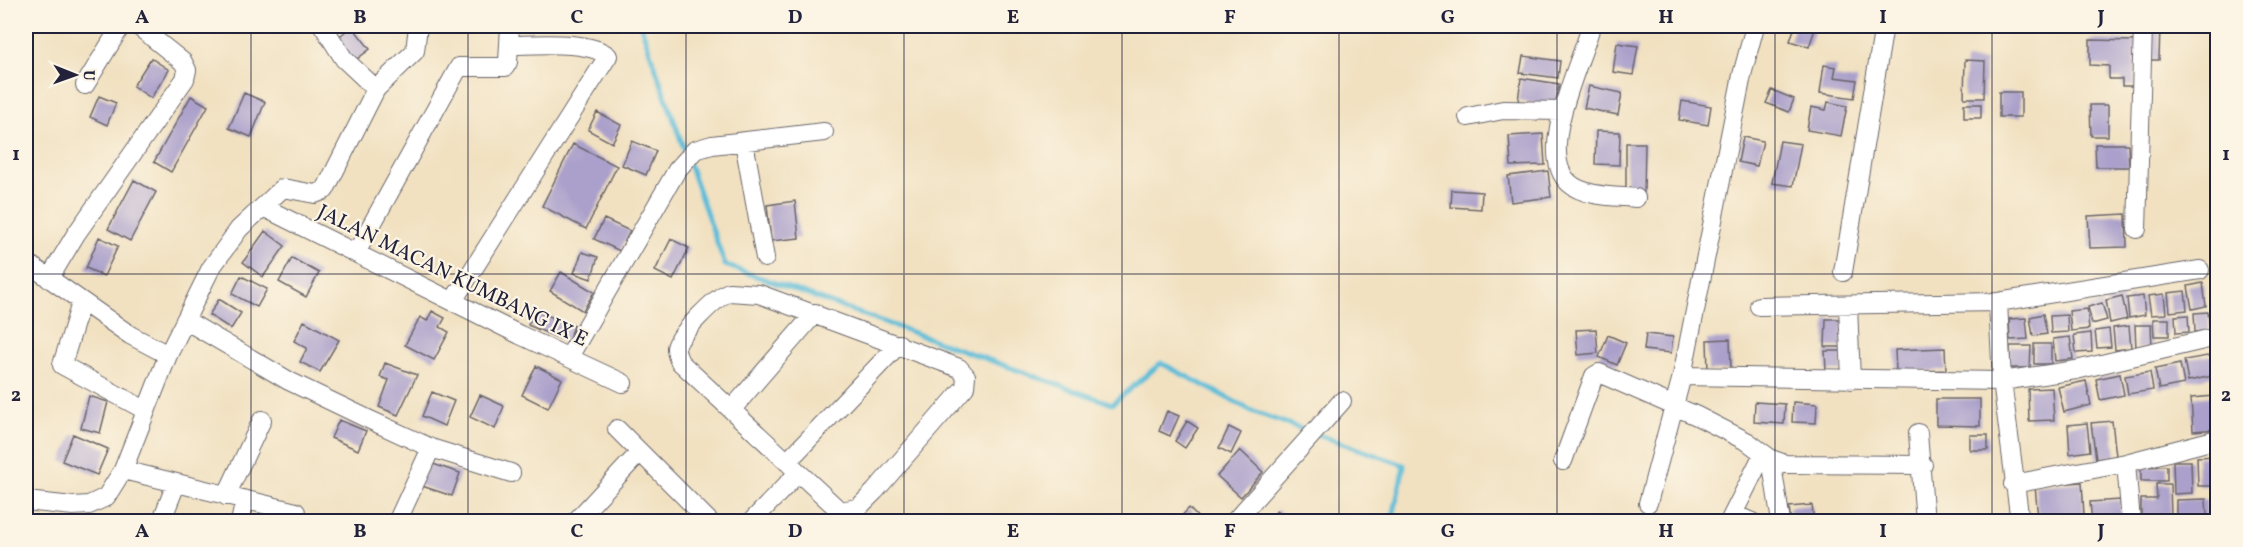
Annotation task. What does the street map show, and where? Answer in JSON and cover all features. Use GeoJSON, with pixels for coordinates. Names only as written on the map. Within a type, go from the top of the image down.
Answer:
{"type":"FeatureCollection","features":[{"type":"Feature","properties":{"kind":"street"},"geometry":{"type":"LineString","coordinates":[[85,85],[121,26]]}},
{"type":"Feature","properties":{"kind":"street"},"geometry":{"type":"LineString","coordinates":[[50,279],[76,234],[185,79],[187,70],[183,62],[138,26]]}},
{"type":"Feature","properties":{"kind":"street"},"geometry":{"type":"LineString","coordinates":[[323,26],[344,58],[376,89]]}},
{"type":"Feature","properties":{"kind":"street"},"geometry":{"type":"LineString","coordinates":[[26,501],[60,506],[89,505],[106,497],[123,470],[145,410],[196,294],[222,250],[269,200],[286,187],[315,194],[325,190],[376,89],[412,56],[417,43],[418,26]]}},
{"type":"Feature","properties":{"kind":"street"},"geometry":{"type":"LineString","coordinates":[[356,253],[459,66],[505,67],[508,62],[510,26]]}},
{"type":"Feature","properties":{"kind":"street"},"geometry":{"type":"LineString","coordinates":[[1591,26],[1562,111],[1557,162],[1568,183],[1584,190],[1636,198]]}},
{"type":"Feature","properties":{"kind":"street"},"geometry":{"type":"LineString","coordinates":[[1648,503],[1682,376],[1742,75],[1755,26]]}},
{"type":"Feature","properties":{"kind":"street"},"geometry":{"type":"LineString","coordinates":[[1843,272],[1884,26]]}},
{"type":"Feature","properties":{"kind":"street"},"geometry":{"type":"LineString","coordinates":[[2137,229],[2144,26]]}},
{"type":"Feature","properties":{"kind":"street"},"geometry":{"type":"LineString","coordinates":[[453,301],[608,56],[603,52],[573,46],[509,45]]}},
{"type":"Feature","properties":{"kind":"street"},"geometry":{"type":"LineString","coordinates":[[1468,117],[1503,110],[1562,111]]}},
{"type":"Feature","properties":{"kind":"street"},"geometry":{"type":"LineString","coordinates":[[568,357],[681,165],[695,150],[705,146],[824,132]]}},
{"type":"Feature","properties":{"kind":"street"},"geometry":{"type":"LineString","coordinates":[[744,142],[765,258]]}},
{"type":"Feature","properties":{"kind":"street","name":"JALAN MACAN KUMBANG IX E"},"geometry":{"type":"LineString","coordinates":[[269,200],[356,253],[623,383]]}},
{"type":"Feature","properties":{"kind":"street"},"geometry":{"type":"LineString","coordinates":[[26,262],[81,303],[130,335],[168,355]]}},
{"type":"Feature","properties":{"kind":"street"},"geometry":{"type":"LineString","coordinates":[[1759,306],[1998,302],[2200,270]]}},
{"type":"Feature","properties":{"kind":"street"},"geometry":{"type":"LineString","coordinates":[[729,292],[759,294],[899,344],[959,368],[966,376],[966,387],[858,508],[840,511],[680,362],[676,351],[680,340],[714,302],[729,292]]}},
{"type":"Feature","properties":{"kind":"street"},"geometry":{"type":"LineString","coordinates":[[1998,302],[2002,381],[2013,484],[2020,522]]}},
{"type":"Feature","properties":{"kind":"street"},"geometry":{"type":"LineString","coordinates":[[81,303],[62,365],[145,410]]}},
{"type":"Feature","properties":{"kind":"street"},"geometry":{"type":"LineString","coordinates":[[1848,305],[1851,380]]}},
{"type":"Feature","properties":{"kind":"street"},"geometry":{"type":"LineString","coordinates":[[732,409],[815,313]]}},
{"type":"Feature","properties":{"kind":"street"},"geometry":{"type":"LineString","coordinates":[[185,320],[289,381],[431,448],[511,473]]}},
{"type":"Feature","properties":{"kind":"street"},"geometry":{"type":"LineString","coordinates":[[1682,376],[2002,381],[2076,370],[2208,339]]}},
{"type":"Feature","properties":{"kind":"street"},"geometry":{"type":"LineString","coordinates":[[751,522],[793,467],[899,344]]}},
{"type":"Feature","properties":{"kind":"street"},"geometry":{"type":"LineString","coordinates":[[1563,461],[1597,374],[1604,373],[1748,442],[1767,456],[1785,464],[1923,465]]}},
{"type":"Feature","properties":{"kind":"street"},"geometry":{"type":"LineString","coordinates":[[1234,522],[1318,425],[1342,401]]}},
{"type":"Feature","properties":{"kind":"street"},"geometry":{"type":"LineString","coordinates":[[226,496],[262,420]]}},
{"type":"Feature","properties":{"kind":"street"},"geometry":{"type":"LineString","coordinates":[[617,429],[700,519]]}},
{"type":"Feature","properties":{"kind":"street"},"geometry":{"type":"LineString","coordinates":[[1918,433],[1923,465],[1925,522]]}},
{"type":"Feature","properties":{"kind":"street"},"geometry":{"type":"LineString","coordinates":[[2013,484],[2126,463],[2217,440]]}},
{"type":"Feature","properties":{"kind":"street"},"geometry":{"type":"LineString","coordinates":[[397,522],[431,448]]}},
{"type":"Feature","properties":{"kind":"street"},"geometry":{"type":"LineString","coordinates":[[574,522],[640,452]]}},
{"type":"Feature","properties":{"kind":"street"},"geometry":{"type":"LineString","coordinates":[[1752,522],[1731,518],[1767,456]]}},
{"type":"Feature","properties":{"kind":"street"},"geometry":{"type":"LineString","coordinates":[[1767,456],[1781,522]]}},
{"type":"Feature","properties":{"kind":"street"},"geometry":{"type":"LineString","coordinates":[[2126,463],[2132,522]]}},
{"type":"Feature","properties":{"kind":"street"},"geometry":{"type":"LineString","coordinates":[[123,470],[296,512]]}},
{"type":"Feature","properties":{"kind":"street"},"geometry":{"type":"LineString","coordinates":[[161,522],[176,484]]}},
{"type":"Feature","properties":{"kind":"street"},"geometry":{"type":"LineString","coordinates":[[240,522],[245,500]]}},
{"type":"Feature","properties":{"kind":"building"},"geometry":{"type":"Polygon","coordinates":[[[352,26],[370,49],[353,62],[335,40],[352,26]]]}},
{"type":"Feature","properties":{"kind":"building"},"geometry":{"type":"Polygon","coordinates":[[[1795,26],[1816,26],[1809,47],[1790,41],[1795,26]]]}},
{"type":"Feature","properties":{"kind":"building"},"geometry":{"type":"Polygon","coordinates":[[[2147,26],[2160,26],[2159,60],[2146,60],[2147,26]]]}},
{"type":"Feature","properties":{"kind":"building"},"geometry":{"type":"Polygon","coordinates":[[[2090,40],[2136,41],[2135,86],[2122,86],[2122,79],[2109,79],[2109,66],[2090,65],[2090,40]]]}},
{"type":"Feature","properties":{"kind":"building"},"geometry":{"type":"Polygon","coordinates":[[[1617,43],[1638,46],[1633,75],[1613,72],[1617,43]]]}},
{"type":"Feature","properties":{"kind":"building"},"geometry":{"type":"Polygon","coordinates":[[[1523,56],[1560,61],[1558,78],[1520,73],[1523,56]]]}},
{"type":"Feature","properties":{"kind":"building"},"geometry":{"type":"Polygon","coordinates":[[[151,58],[169,70],[151,98],[133,86],[151,58]]]}},
{"type":"Feature","properties":{"kind":"building"},"geometry":{"type":"Polygon","coordinates":[[[1965,60],[1985,61],[1984,98],[1964,98],[1965,60]]]}},
{"type":"Feature","properties":{"kind":"building"},"geometry":{"type":"Polygon","coordinates":[[[1824,65],[1836,67],[1834,77],[1857,80],[1854,98],[1820,93],[1824,65]]]}},
{"type":"Feature","properties":{"kind":"building"},"geometry":{"type":"Polygon","coordinates":[[[1521,78],[1559,84],[1556,107],[1518,101],[1521,78]]]}},
{"type":"Feature","properties":{"kind":"building"},"geometry":{"type":"Polygon","coordinates":[[[1589,86],[1622,93],[1618,115],[1584,108],[1589,86]]]}},
{"type":"Feature","properties":{"kind":"building"},"geometry":{"type":"Polygon","coordinates":[[[1772,90],[1794,99],[1789,112],[1766,103],[1772,90]]]}},
{"type":"Feature","properties":{"kind":"building"},"geometry":{"type":"Polygon","coordinates":[[[1999,92],[2021,92],[2021,117],[1999,117],[1999,92]]]}},
{"type":"Feature","properties":{"kind":"building"},"geometry":{"type":"Polygon","coordinates":[[[244,93],[265,102],[251,137],[229,128],[244,93]]]}},
{"type":"Feature","properties":{"kind":"building"},"geometry":{"type":"Polygon","coordinates":[[[99,96],[116,103],[107,125],[90,117],[99,96]]]}},
{"type":"Feature","properties":{"kind":"building"},"geometry":{"type":"Polygon","coordinates":[[[191,96],[208,106],[171,172],[154,162],[191,96]]]}},
{"type":"Feature","properties":{"kind":"building"},"geometry":{"type":"Polygon","coordinates":[[[1682,101],[1711,106],[1708,125],[1679,120],[1682,101]]]}},
{"type":"Feature","properties":{"kind":"building"},"geometry":{"type":"Polygon","coordinates":[[[1828,102],[1847,106],[1841,136],[1807,130],[1811,107],[1826,110],[1828,102]]]}},
{"type":"Feature","properties":{"kind":"building"},"geometry":{"type":"Polygon","coordinates":[[[1964,104],[1981,104],[1981,118],[1964,118],[1964,104]]]}},
{"type":"Feature","properties":{"kind":"building"},"geometry":{"type":"Polygon","coordinates":[[[2090,105],[2108,105],[2108,136],[2091,136],[2090,105]]]}},
{"type":"Feature","properties":{"kind":"building"},"geometry":{"type":"Polygon","coordinates":[[[597,112],[621,125],[612,143],[588,130],[597,112]]]}},
{"type":"Feature","properties":{"kind":"building"},"geometry":{"type":"Polygon","coordinates":[[[1596,131],[1620,132],[1619,165],[1595,164],[1596,131]]]}},
{"type":"Feature","properties":{"kind":"building"},"geometry":{"type":"Polygon","coordinates":[[[1543,134],[1545,165],[1511,166],[1509,136],[1543,134]]]}},
{"type":"Feature","properties":{"kind":"building"},"geometry":{"type":"Polygon","coordinates":[[[1743,137],[1763,141],[1757,166],[1738,162],[1743,137]]]}},
{"type":"Feature","properties":{"kind":"building"},"geometry":{"type":"Polygon","coordinates":[[[632,141],[656,151],[646,175],[622,165],[632,141]]]}},
{"type":"Feature","properties":{"kind":"building"},"geometry":{"type":"Polygon","coordinates":[[[1780,141],[1801,144],[1793,186],[1772,183],[1780,141]]]}},
{"type":"Feature","properties":{"kind":"building"},"geometry":{"type":"Polygon","coordinates":[[[1626,143],[1645,143],[1644,193],[1626,193],[1626,143]]]}},
{"type":"Feature","properties":{"kind":"building"},"geometry":{"type":"Polygon","coordinates":[[[573,144],[617,166],[586,229],[542,206],[573,144]]]}},
{"type":"Feature","properties":{"kind":"building"},"geometry":{"type":"Polygon","coordinates":[[[2095,144],[2128,144],[2129,167],[2096,167],[2095,144]]]}},
{"type":"Feature","properties":{"kind":"building"},"geometry":{"type":"Polygon","coordinates":[[[1548,171],[1551,197],[1511,202],[1508,176],[1548,171]]]}},
{"type":"Feature","properties":{"kind":"building"},"geometry":{"type":"Polygon","coordinates":[[[134,180],[156,192],[130,241],[108,229],[134,180]]]}},
{"type":"Feature","properties":{"kind":"building"},"geometry":{"type":"Polygon","coordinates":[[[1452,190],[1482,192],[1481,209],[1451,207],[1452,190]]]}},
{"type":"Feature","properties":{"kind":"building"},"geometry":{"type":"Polygon","coordinates":[[[795,201],[799,238],[771,241],[767,205],[795,201]]]}},
{"type":"Feature","properties":{"kind":"building"},"geometry":{"type":"Polygon","coordinates":[[[2126,214],[2127,247],[2090,248],[2088,216],[2126,214]]]}},
{"type":"Feature","properties":{"kind":"building"},"geometry":{"type":"Polygon","coordinates":[[[604,219],[630,231],[620,251],[594,239],[604,219]]]}},
{"type":"Feature","properties":{"kind":"building"},"geometry":{"type":"Polygon","coordinates":[[[265,231],[285,246],[263,277],[243,262],[265,231]]]}},
{"type":"Feature","properties":{"kind":"building"},"geometry":{"type":"Polygon","coordinates":[[[99,237],[118,246],[104,276],[86,268],[99,237]]]}},
{"type":"Feature","properties":{"kind":"building"},"geometry":{"type":"Polygon","coordinates":[[[671,239],[689,248],[673,280],[655,271],[671,239]]]}},
{"type":"Feature","properties":{"kind":"building"},"geometry":{"type":"Polygon","coordinates":[[[582,252],[598,257],[591,279],[574,273],[582,252]]]}},
{"type":"Feature","properties":{"kind":"building"},"geometry":{"type":"Polygon","coordinates":[[[292,258],[319,273],[306,297],[279,282],[292,258]]]}},
{"type":"Feature","properties":{"kind":"building"},"geometry":{"type":"Polygon","coordinates":[[[561,272],[594,292],[583,311],[550,291],[561,272]]]}},
{"type":"Feature","properties":{"kind":"building"},"geometry":{"type":"Polygon","coordinates":[[[241,276],[267,289],[257,307],[232,294],[241,276]]]}},
{"type":"Feature","properties":{"kind":"building"},"geometry":{"type":"Polygon","coordinates":[[[2203,283],[2206,306],[2192,309],[2188,286],[2203,283]]]}},
{"type":"Feature","properties":{"kind":"building"},"geometry":{"type":"Polygon","coordinates":[[[2185,291],[2187,310],[2170,312],[2168,293],[2185,291]]]}},
{"type":"Feature","properties":{"kind":"building"},"geometry":{"type":"Polygon","coordinates":[[[2164,294],[2166,314],[2151,315],[2148,296],[2164,294]]]}},
{"type":"Feature","properties":{"kind":"building"},"geometry":{"type":"Polygon","coordinates":[[[2122,296],[2127,319],[2110,323],[2106,300],[2122,296]]]}},
{"type":"Feature","properties":{"kind":"building"},"geometry":{"type":"Polygon","coordinates":[[[2143,296],[2145,315],[2129,318],[2127,298],[2143,296]]]}},
{"type":"Feature","properties":{"kind":"building"},"geometry":{"type":"Polygon","coordinates":[[[219,299],[241,313],[231,329],[209,315],[219,299]]]}},
{"type":"Feature","properties":{"kind":"building"},"geometry":{"type":"Polygon","coordinates":[[[2102,303],[2107,320],[2092,324],[2088,307],[2102,303]]]}},
{"type":"Feature","properties":{"kind":"building"},"geometry":{"type":"Polygon","coordinates":[[[2087,309],[2089,329],[2071,331],[2069,311],[2087,309]]]}},
{"type":"Feature","properties":{"kind":"building"},"geometry":{"type":"Polygon","coordinates":[[[534,310],[574,326],[568,342],[528,325],[534,310]]]}},
{"type":"Feature","properties":{"kind":"building"},"geometry":{"type":"Polygon","coordinates":[[[432,311],[445,318],[440,327],[449,332],[434,360],[405,345],[420,317],[427,321],[432,311]]]}},
{"type":"Feature","properties":{"kind":"building"},"geometry":{"type":"Polygon","coordinates":[[[2208,312],[2210,330],[2195,332],[2194,313],[2208,312]]]}},
{"type":"Feature","properties":{"kind":"building"},"geometry":{"type":"Polygon","coordinates":[[[2043,314],[2047,334],[2033,336],[2030,317],[2043,314]]]}},
{"type":"Feature","properties":{"kind":"building"},"geometry":{"type":"Polygon","coordinates":[[[2067,315],[2068,332],[2051,333],[2050,316],[2067,315]]]}},
{"type":"Feature","properties":{"kind":"building"},"geometry":{"type":"Polygon","coordinates":[[[2188,315],[2189,332],[2176,333],[2175,316],[2188,315]]]}},
{"type":"Feature","properties":{"kind":"building"},"geometry":{"type":"Polygon","coordinates":[[[2026,318],[2028,339],[2010,340],[2009,319],[2026,318]]]}},
{"type":"Feature","properties":{"kind":"building"},"geometry":{"type":"Polygon","coordinates":[[[1826,319],[1843,319],[1842,347],[1825,347],[1826,319]]]}},
{"type":"Feature","properties":{"kind":"building"},"geometry":{"type":"Polygon","coordinates":[[[2153,319],[2169,319],[2169,336],[2154,336],[2153,319]]]}},
{"type":"Feature","properties":{"kind":"building"},"geometry":{"type":"Polygon","coordinates":[[[304,321],[339,340],[320,372],[300,362],[307,348],[294,341],[304,321]]]}},
{"type":"Feature","properties":{"kind":"building"},"geometry":{"type":"Polygon","coordinates":[[[2135,325],[2151,325],[2152,348],[2136,349],[2135,325]]]}},
{"type":"Feature","properties":{"kind":"building"},"geometry":{"type":"Polygon","coordinates":[[[2129,326],[2131,348],[2115,350],[2113,328],[2129,326]]]}},
{"type":"Feature","properties":{"kind":"building"},"geometry":{"type":"Polygon","coordinates":[[[1596,329],[1598,353],[1578,355],[1576,330],[1596,329]]]}},
{"type":"Feature","properties":{"kind":"building"},"geometry":{"type":"Polygon","coordinates":[[[2109,329],[2111,347],[2097,348],[2095,331],[2109,329]]]}},
{"type":"Feature","properties":{"kind":"building"},"geometry":{"type":"Polygon","coordinates":[[[2091,333],[2092,352],[2076,353],[2074,335],[2091,333]]]}},
{"type":"Feature","properties":{"kind":"building"},"geometry":{"type":"Polygon","coordinates":[[[1646,334],[1673,337],[1671,353],[1644,350],[1646,334]]]}},
{"type":"Feature","properties":{"kind":"building"},"geometry":{"type":"Polygon","coordinates":[[[1608,335],[1626,343],[1617,365],[1599,357],[1608,335]]]}},
{"type":"Feature","properties":{"kind":"building"},"geometry":{"type":"Polygon","coordinates":[[[2070,337],[2073,359],[2055,361],[2053,339],[2070,337]]]}},
{"type":"Feature","properties":{"kind":"building"},"geometry":{"type":"Polygon","coordinates":[[[1730,339],[1731,370],[1708,371],[1707,340],[1730,339]]]}},
{"type":"Feature","properties":{"kind":"building"},"geometry":{"type":"Polygon","coordinates":[[[2034,344],[2051,344],[2051,364],[2034,364],[2034,344]]]}},
{"type":"Feature","properties":{"kind":"building"},"geometry":{"type":"Polygon","coordinates":[[[2010,346],[2031,346],[2030,368],[2010,368],[2010,346]]]}},
{"type":"Feature","properties":{"kind":"building"},"geometry":{"type":"Polygon","coordinates":[[[1945,348],[1946,370],[1896,372],[1895,350],[1945,348]]]}},
{"type":"Feature","properties":{"kind":"building"},"geometry":{"type":"Polygon","coordinates":[[[1825,351],[1842,351],[1842,371],[1826,371],[1825,351]]]}},
{"type":"Feature","properties":{"kind":"building"},"geometry":{"type":"Polygon","coordinates":[[[2213,355],[2217,375],[2188,381],[2184,360],[2213,355]]]}},
{"type":"Feature","properties":{"kind":"building"},"geometry":{"type":"Polygon","coordinates":[[[385,363],[417,375],[398,415],[379,407],[389,380],[380,377],[385,363]]]}},
{"type":"Feature","properties":{"kind":"building"},"geometry":{"type":"Polygon","coordinates":[[[2180,364],[2184,384],[2159,389],[2155,369],[2180,364]]]}},
{"type":"Feature","properties":{"kind":"building"},"geometry":{"type":"Polygon","coordinates":[[[536,366],[562,379],[548,408],[522,395],[536,366]]]}},
{"type":"Feature","properties":{"kind":"building"},"geometry":{"type":"Polygon","coordinates":[[[2150,372],[2153,390],[2128,394],[2125,376],[2150,372]]]}},
{"type":"Feature","properties":{"kind":"building"},"geometry":{"type":"Polygon","coordinates":[[[2120,374],[2124,395],[2100,400],[2096,379],[2120,374]]]}},
{"type":"Feature","properties":{"kind":"building"},"geometry":{"type":"Polygon","coordinates":[[[2086,381],[2091,405],[2064,412],[2058,387],[2086,381]]]}},
{"type":"Feature","properties":{"kind":"building"},"geometry":{"type":"Polygon","coordinates":[[[2052,388],[2054,420],[2029,421],[2028,389],[2052,388]]]}},
{"type":"Feature","properties":{"kind":"building"},"geometry":{"type":"Polygon","coordinates":[[[432,392],[454,401],[444,426],[422,416],[432,392]]]}},
{"type":"Feature","properties":{"kind":"building"},"geometry":{"type":"Polygon","coordinates":[[[480,395],[504,406],[495,429],[470,417],[480,395]]]}},
{"type":"Feature","properties":{"kind":"building"},"geometry":{"type":"Polygon","coordinates":[[[89,396],[108,402],[100,433],[81,428],[89,396]]]}},
{"type":"Feature","properties":{"kind":"building"},"geometry":{"type":"Polygon","coordinates":[[[2214,396],[2217,429],[2193,431],[2191,398],[2214,396]]]}},
{"type":"Feature","properties":{"kind":"building"},"geometry":{"type":"Polygon","coordinates":[[[1936,399],[1980,399],[1980,426],[1936,425],[1936,399]]]}},
{"type":"Feature","properties":{"kind":"building"},"geometry":{"type":"Polygon","coordinates":[[[1755,402],[1785,404],[1784,424],[1754,422],[1755,402]]]}},
{"type":"Feature","properties":{"kind":"building"},"geometry":{"type":"Polygon","coordinates":[[[1793,402],[1817,404],[1816,423],[1792,422],[1793,402]]]}},
{"type":"Feature","properties":{"kind":"building"},"geometry":{"type":"Polygon","coordinates":[[[1167,411],[1179,416],[1170,436],[1159,431],[1167,411]]]}},
{"type":"Feature","properties":{"kind":"building"},"geometry":{"type":"Polygon","coordinates":[[[339,420],[366,431],[358,450],[331,438],[339,420]]]}},
{"type":"Feature","properties":{"kind":"building"},"geometry":{"type":"Polygon","coordinates":[[[1187,421],[1198,428],[1185,448],[1175,441],[1187,421]]]}},
{"type":"Feature","properties":{"kind":"building"},"geometry":{"type":"Polygon","coordinates":[[[2112,421],[2116,456],[2096,459],[2091,423],[2112,421]]]}},
{"type":"Feature","properties":{"kind":"building"},"geometry":{"type":"Polygon","coordinates":[[[2087,423],[2090,451],[2070,454],[2068,425],[2087,423]]]}},
{"type":"Feature","properties":{"kind":"building"},"geometry":{"type":"Polygon","coordinates":[[[1229,427],[1241,433],[1231,454],[1219,448],[1229,427]]]}},
{"type":"Feature","properties":{"kind":"building"},"geometry":{"type":"Polygon","coordinates":[[[73,434],[108,449],[97,475],[62,461],[73,434]]]}},
{"type":"Feature","properties":{"kind":"building"},"geometry":{"type":"Polygon","coordinates":[[[1970,435],[1988,435],[1988,450],[1970,450],[1970,435]]]}},
{"type":"Feature","properties":{"kind":"building"},"geometry":{"type":"Polygon","coordinates":[[[1240,450],[1263,472],[1241,497],[1217,476],[1240,450]]]}},
{"type":"Feature","properties":{"kind":"building"},"geometry":{"type":"Polygon","coordinates":[[[2218,456],[2218,486],[2198,486],[2197,457],[2218,456]]]}},
{"type":"Feature","properties":{"kind":"building"},"geometry":{"type":"Polygon","coordinates":[[[2173,461],[2191,461],[2192,493],[2174,494],[2173,461]]]}},
{"type":"Feature","properties":{"kind":"building"},"geometry":{"type":"Polygon","coordinates":[[[427,462],[460,473],[452,496],[419,485],[427,462]]]}},
{"type":"Feature","properties":{"kind":"building"},"geometry":{"type":"Polygon","coordinates":[[[2167,466],[2167,481],[2141,481],[2141,467],[2167,466]]]}},
{"type":"Feature","properties":{"kind":"building"},"geometry":{"type":"Polygon","coordinates":[[[2082,482],[2084,515],[2038,519],[2035,486],[2082,482]]]}},
{"type":"Feature","properties":{"kind":"building"},"geometry":{"type":"Polygon","coordinates":[[[2156,484],[2170,484],[2171,515],[2141,516],[2141,499],[2157,499],[2156,484]]]}},
{"type":"Feature","properties":{"kind":"building"},"geometry":{"type":"Polygon","coordinates":[[[2206,499],[2207,517],[2176,518],[2176,500],[2206,499]]]}},
{"type":"Feature","properties":{"kind":"building"},"geometry":{"type":"Polygon","coordinates":[[[2120,500],[2122,520],[2092,522],[2090,502],[2120,500]]]}},
{"type":"Feature","properties":{"kind":"building"},"geometry":{"type":"Polygon","coordinates":[[[1812,505],[1814,522],[1791,522],[1789,507],[1812,505]]]}},
{"type":"Feature","properties":{"kind":"building"},"geometry":{"type":"Polygon","coordinates":[[[1189,508],[1202,522],[1176,522],[1189,508]]]}},
{"type":"Feature","properties":{"kind":"building"},"geometry":{"type":"Polygon","coordinates":[[[1277,510],[1293,522],[1270,521],[1277,510]]]}},
{"type":"Feature","properties":{"kind":"waterway"},"geometry":{"type":"LineString","coordinates":[[641,26],[686,155]]}},
{"type":"Feature","properties":{"kind":"waterway"},"geometry":{"type":"LineString","coordinates":[[689,164],[725,265],[1112,404],[1161,363],[1254,412],[1404,465],[1392,522]]}}]}
